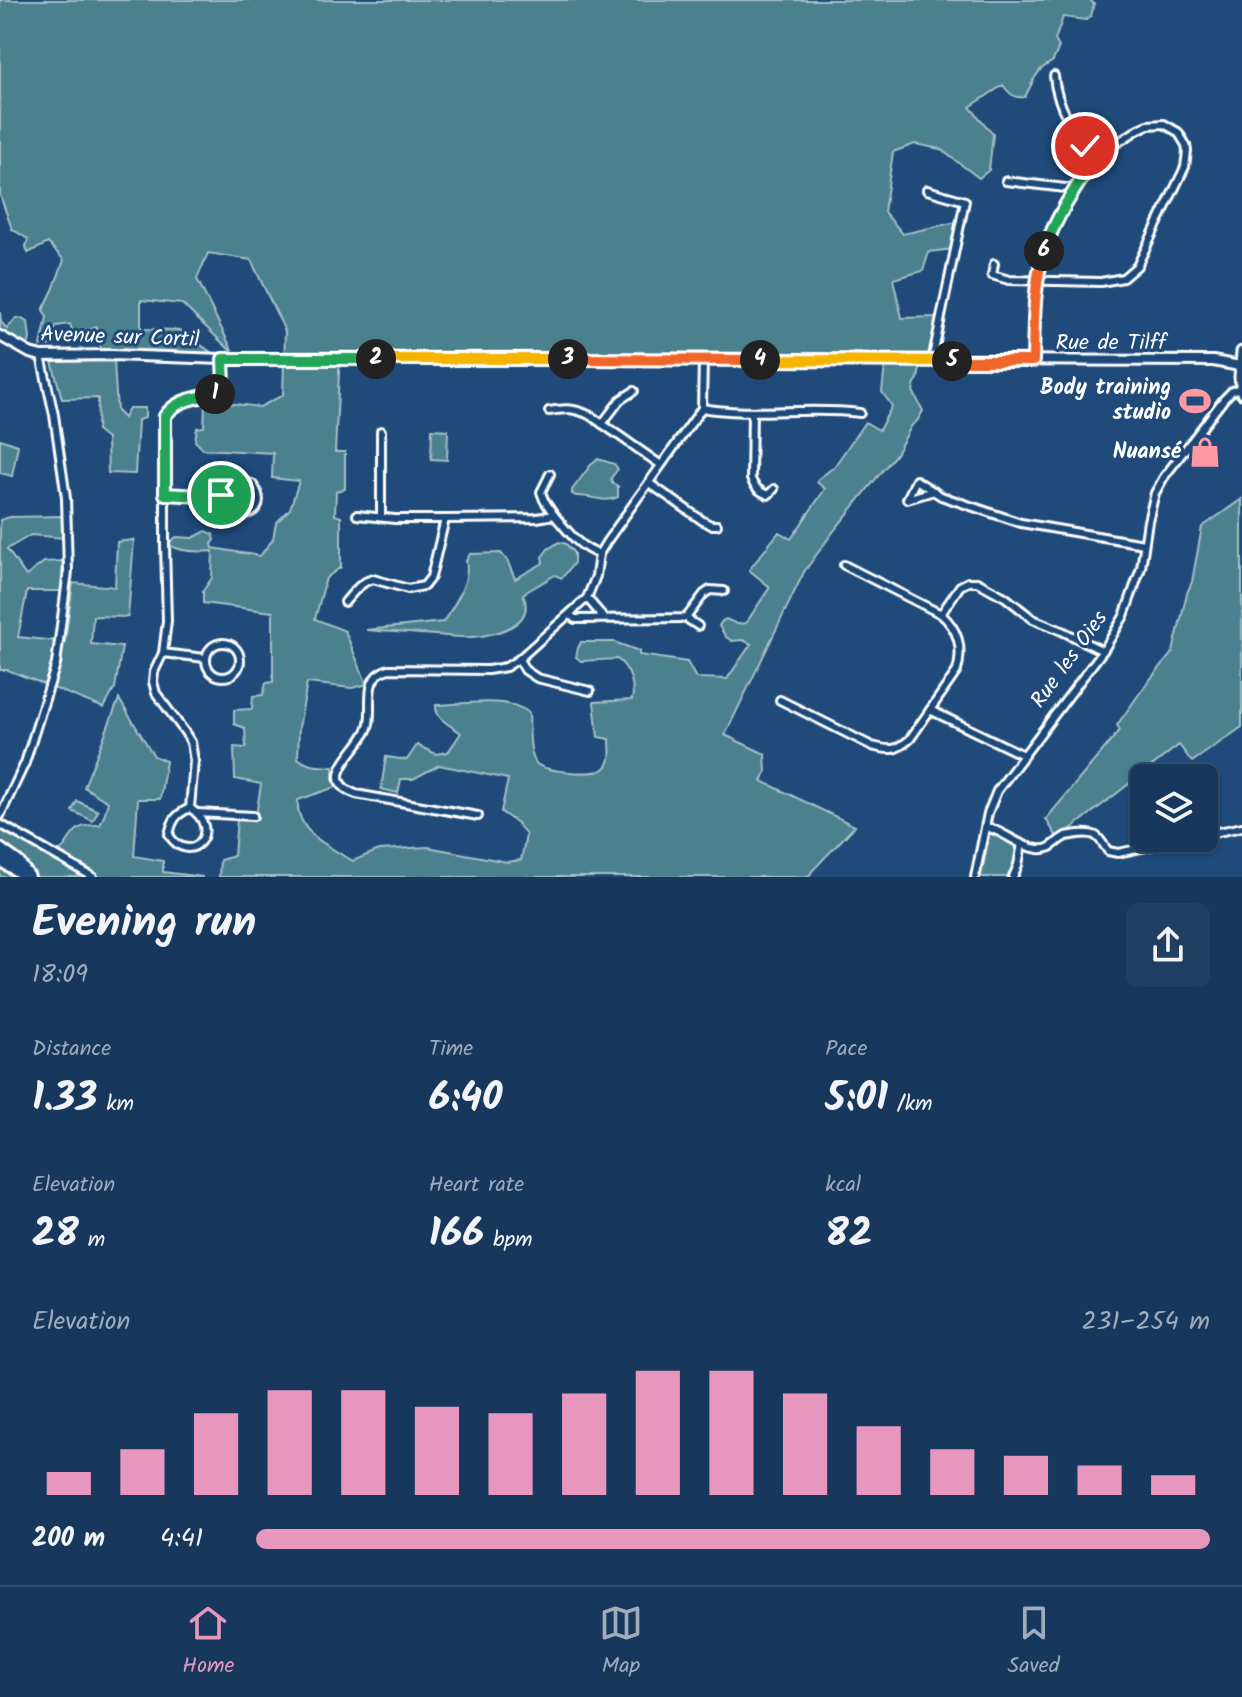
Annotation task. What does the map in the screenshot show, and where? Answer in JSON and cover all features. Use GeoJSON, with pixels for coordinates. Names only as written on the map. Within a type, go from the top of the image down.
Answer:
{"type":"FeatureCollection","features":[{"type":"Feature","properties":{"kind":"highway"},"geometry":{"type":"LineString","coordinates":[[0,849],[18,862],[28,877]]}},
{"type":"Feature","properties":{"kind":"highway"},"geometry":{"type":"LineString","coordinates":[[0,860],[28,877]]}},
{"type":"Feature","properties":{"kind":"main road","name":"Avenue sur Cortil"},"geometry":{"type":"LineString","coordinates":[[0,336],[41,356],[916,361]]}},
{"type":"Feature","properties":{"kind":"main road"},"geometry":{"type":"LineString","coordinates":[[1241,390],[1242,352]]}},
{"type":"Feature","properties":{"kind":"main road","name":"Rue de Tilff"},"geometry":{"type":"LineString","coordinates":[[916,361],[1213,361],[1240,366]]}},
{"type":"Feature","properties":{"kind":"street"},"geometry":{"type":"LineString","coordinates":[[1054,76],[1055,90],[1075,132],[1097,156]]}},
{"type":"Feature","properties":{"kind":"street"},"geometry":{"type":"LineString","coordinates":[[994,264],[992,275],[1009,280],[1037,280],[1101,282],[1123,278],[1137,266],[1185,167],[1186,145],[1178,132],[1164,124],[1139,129],[1097,156],[1074,189],[1048,239],[1037,280],[1033,361]]}},
{"type":"Feature","properties":{"kind":"street"},"geometry":{"type":"LineString","coordinates":[[1006,181],[1074,189]]}},
{"type":"Feature","properties":{"kind":"street"},"geometry":{"type":"LineString","coordinates":[[927,190],[965,201],[932,361]]}},
{"type":"Feature","properties":{"kind":"street"},"geometry":{"type":"LineString","coordinates":[[0,816],[25,763],[56,664],[68,571],[66,498],[54,415],[41,356]]}},
{"type":"Feature","properties":{"kind":"street"},"geometry":{"type":"LineString","coordinates":[[190,808],[194,761],[191,742],[156,693],[153,682],[163,653],[167,621],[165,416],[171,407],[183,401],[217,393],[224,386],[223,359]]}},
{"type":"Feature","properties":{"kind":"street"},"geometry":{"type":"LineString","coordinates":[[478,816],[356,794],[341,785],[338,774],[341,765],[364,736],[369,723],[373,680],[389,669],[488,670],[506,667],[570,615],[587,598],[596,576],[599,554],[702,408],[703,360]]}},
{"type":"Feature","properties":{"kind":"street","name":"Rue les Oies"},"geometry":{"type":"LineString","coordinates":[[975,877],[988,813],[997,791],[1103,651],[1124,616],[1141,568],[1152,503],[1164,477],[1227,395],[1241,390]]}},
{"type":"Feature","properties":{"kind":"street"},"geometry":{"type":"LineString","coordinates":[[602,424],[614,407],[634,391]]}},
{"type":"Feature","properties":{"kind":"street"},"geometry":{"type":"LineString","coordinates":[[702,408],[752,412],[860,413]]}},
{"type":"Feature","properties":{"kind":"street"},"geometry":{"type":"LineString","coordinates":[[549,411],[579,410],[661,465]]}},
{"type":"Feature","properties":{"kind":"street"},"geometry":{"type":"LineString","coordinates":[[752,412],[751,479],[763,493],[768,495],[774,489]]}},
{"type":"Feature","properties":{"kind":"street"},"geometry":{"type":"LineString","coordinates":[[381,431],[381,517]]}},
{"type":"Feature","properties":{"kind":"street"},"geometry":{"type":"LineString","coordinates":[[550,474],[541,492],[544,500],[580,544],[599,554]]}},
{"type":"Feature","properties":{"kind":"street"},"geometry":{"type":"LineString","coordinates":[[165,494],[220,497],[233,513],[240,515],[252,512],[259,499],[252,484],[240,481],[229,486],[220,497]]}},
{"type":"Feature","properties":{"kind":"street"},"geometry":{"type":"LineString","coordinates":[[649,483],[703,521],[717,525]]}},
{"type":"Feature","properties":{"kind":"street"},"geometry":{"type":"LineString","coordinates":[[934,491],[1021,523],[1144,544]]}},
{"type":"Feature","properties":{"kind":"street"},"geometry":{"type":"LineString","coordinates":[[357,515],[395,519],[537,518],[554,515]]}},
{"type":"Feature","properties":{"kind":"street"},"geometry":{"type":"LineString","coordinates":[[345,602],[367,580],[408,589],[424,586],[431,577],[445,519]]}},
{"type":"Feature","properties":{"kind":"street"},"geometry":{"type":"LineString","coordinates":[[780,700],[872,746],[889,751],[910,739],[957,671],[960,642],[948,620],[844,565]]}},
{"type":"Feature","properties":{"kind":"street"},"geometry":{"type":"LineString","coordinates":[[941,614],[960,586],[977,582],[1005,597],[1033,619],[1103,651]]}},
{"type":"Feature","properties":{"kind":"street"},"geometry":{"type":"LineString","coordinates":[[686,618],[704,594],[710,590],[724,591]]}},
{"type":"Feature","properties":{"kind":"street"},"geometry":{"type":"LineString","coordinates":[[587,598],[604,618]]}},
{"type":"Feature","properties":{"kind":"street"},"geometry":{"type":"LineString","coordinates":[[570,615],[575,619],[686,618],[698,626]]}},
{"type":"Feature","properties":{"kind":"street"},"geometry":{"type":"LineString","coordinates":[[220,643],[234,646],[241,660],[236,672],[225,678],[207,668],[205,658],[220,643]]}},
{"type":"Feature","properties":{"kind":"street"},"geometry":{"type":"LineString","coordinates":[[163,653],[205,658]]}},
{"type":"Feature","properties":{"kind":"street"},"geometry":{"type":"LineString","coordinates":[[519,659],[525,670],[537,678],[590,691]]}},
{"type":"Feature","properties":{"kind":"street"},"geometry":{"type":"LineString","coordinates":[[930,710],[1023,755]]}},
{"type":"Feature","properties":{"kind":"street"},"geometry":{"type":"LineString","coordinates":[[190,808],[203,821],[205,834],[200,844],[192,848],[174,843],[169,835],[171,821],[190,808]]}},
{"type":"Feature","properties":{"kind":"street"},"geometry":{"type":"LineString","coordinates":[[198,813],[253,816]]}},
{"type":"Feature","properties":{"kind":"street"},"geometry":{"type":"LineString","coordinates":[[0,824],[93,877]]}},
{"type":"Feature","properties":{"kind":"street"},"geometry":{"type":"LineString","coordinates":[[986,827],[1035,849],[1047,850],[1066,836],[1094,834],[1108,851],[1130,850]]}},
{"type":"Feature","properties":{"kind":"street"},"geometry":{"type":"LineString","coordinates":[[1218,832],[1242,827]]}},
{"type":"Feature","properties":{"kind":"street"},"geometry":{"type":"LineString","coordinates":[[1013,877],[1022,844]]}},
{"type":"Feature","properties":{"kind":"green space"},"geometry":{"type":"Polygon","coordinates":[[[0,0],[1090,0],[1094,4],[1091,16],[1086,20],[1063,17],[1055,40],[1059,47],[1053,61],[1041,69],[1025,97],[1012,95],[1003,85],[970,107],[993,134],[989,170],[979,178],[940,149],[915,144],[893,152],[884,212],[903,234],[956,222],[953,249],[929,252],[923,271],[893,279],[902,318],[938,317],[929,357],[340,353],[335,452],[345,452],[345,489],[336,491],[335,515],[341,517],[341,567],[326,578],[315,619],[345,631],[366,682],[352,688],[307,683],[299,728],[298,758],[310,765],[333,767],[336,787],[298,800],[302,821],[308,830],[324,844],[353,861],[379,850],[428,847],[507,862],[521,860],[526,835],[517,823],[501,812],[508,779],[439,765],[413,779],[401,779],[398,793],[381,789],[386,757],[407,760],[417,745],[436,754],[448,752],[461,733],[438,715],[436,705],[498,703],[510,704],[529,713],[530,739],[536,763],[558,771],[580,773],[604,769],[610,759],[610,739],[598,737],[594,702],[632,700],[632,683],[625,667],[617,659],[581,661],[576,657],[581,642],[614,642],[639,651],[639,655],[687,662],[696,678],[727,679],[751,644],[743,640],[732,641],[719,626],[726,619],[737,624],[746,623],[770,587],[749,570],[779,532],[791,539],[825,489],[817,482],[818,479],[834,467],[865,422],[879,430],[892,406],[882,392],[885,365],[921,363],[913,391],[923,411],[896,454],[804,572],[725,735],[765,754],[766,772],[762,781],[855,826],[809,877],[219,877],[220,860],[234,856],[237,818],[256,816],[261,784],[235,779],[234,747],[246,748],[245,728],[234,724],[234,710],[252,709],[253,696],[263,695],[266,683],[273,682],[273,612],[203,603],[203,591],[212,578],[213,551],[180,549],[171,546],[170,542],[176,537],[193,538],[206,531],[213,534],[213,548],[260,556],[273,539],[276,523],[290,509],[299,481],[272,478],[273,453],[203,449],[195,441],[197,428],[204,427],[205,404],[219,402],[260,407],[283,395],[285,331],[251,260],[208,253],[197,279],[234,354],[182,304],[141,300],[141,329],[180,330],[212,353],[101,349],[96,327],[74,336],[70,324],[56,326],[52,345],[41,346],[47,317],[43,310],[64,260],[48,243],[28,253],[28,239],[12,229],[0,195],[0,0]]]}},
{"type":"Feature","properties":{"kind":"green space"},"geometry":{"type":"Polygon","coordinates":[[[0,311],[1,322],[7,329],[16,318],[28,322],[28,345],[0,331],[0,311]]]}},
{"type":"Feature","properties":{"kind":"green space"},"geometry":{"type":"Polygon","coordinates":[[[114,361],[117,411],[124,418],[129,408],[145,408],[145,418],[138,420],[135,474],[108,473],[107,439],[97,431],[98,398],[62,399],[52,362],[114,361]]]}},
{"type":"Feature","properties":{"kind":"green space"},"geometry":{"type":"Polygon","coordinates":[[[432,429],[448,430],[447,460],[431,459],[432,429]]]}},
{"type":"Feature","properties":{"kind":"green space"},"geometry":{"type":"Polygon","coordinates":[[[0,439],[18,445],[12,476],[0,473],[0,439]]]}},
{"type":"Feature","properties":{"kind":"green space"},"geometry":{"type":"Polygon","coordinates":[[[598,459],[614,464],[618,469],[611,478],[612,483],[618,486],[618,497],[602,499],[572,494],[572,490],[598,459]]]}},
{"type":"Feature","properties":{"kind":"green space"},"geometry":{"type":"Polygon","coordinates":[[[1242,499],[1242,727],[1192,762],[1179,745],[1155,764],[1130,764],[1130,783],[1058,839],[1046,819],[1120,730],[1117,725],[1173,652],[1192,582],[1202,527],[1242,499]]]}},
{"type":"Feature","properties":{"kind":"green space"},"geometry":{"type":"Polygon","coordinates":[[[63,516],[64,538],[31,535],[7,549],[26,576],[44,562],[63,561],[61,591],[27,591],[18,637],[65,642],[73,583],[115,587],[117,542],[134,540],[128,617],[93,616],[91,644],[122,647],[115,688],[104,708],[8,670],[0,670],[0,520],[63,516]]]}},
{"type":"Feature","properties":{"kind":"green space"},"geometry":{"type":"Polygon","coordinates":[[[559,542],[566,544],[574,553],[574,563],[562,578],[555,575],[523,594],[526,605],[524,614],[519,621],[502,631],[463,637],[366,630],[443,622],[464,585],[466,561],[470,554],[501,553],[515,579],[543,563],[542,557],[548,549],[559,542]]]}},
{"type":"Feature","properties":{"kind":"green space"},"geometry":{"type":"Polygon","coordinates":[[[119,699],[154,756],[166,761],[160,799],[138,799],[134,856],[163,861],[163,872],[203,877],[0,877],[0,827],[33,848],[61,851],[79,828],[100,825],[108,802],[84,787],[119,699]]]}},
{"type":"Feature","properties":{"kind":"green space"},"geometry":{"type":"Polygon","coordinates":[[[77,801],[98,811],[93,821],[72,811],[77,801]]]}},
{"type":"Feature","properties":{"kind":"green space"},"geometry":{"type":"Polygon","coordinates":[[[990,832],[1007,838],[1016,848],[1017,860],[1010,877],[981,877],[990,832]]]}},
{"type":"Feature","properties":{"kind":"place","name":"Body training studio"},"geometry":{"type":"Point","coordinates":[1195,401]}},
{"type":"Feature","properties":{"kind":"place","name":"Nuansé"},"geometry":{"type":"Point","coordinates":[1205,452]}},
{"type":"Feature","properties":{"kind":"route"},"geometry":{"type":"LineString","coordinates":[[221,495],[165,494],[165,416],[171,407],[183,401],[217,393],[224,386],[223,359],[1033,361],[1035,299],[1042,259],[1058,217],[1097,156],[1085,146]]}}]}
